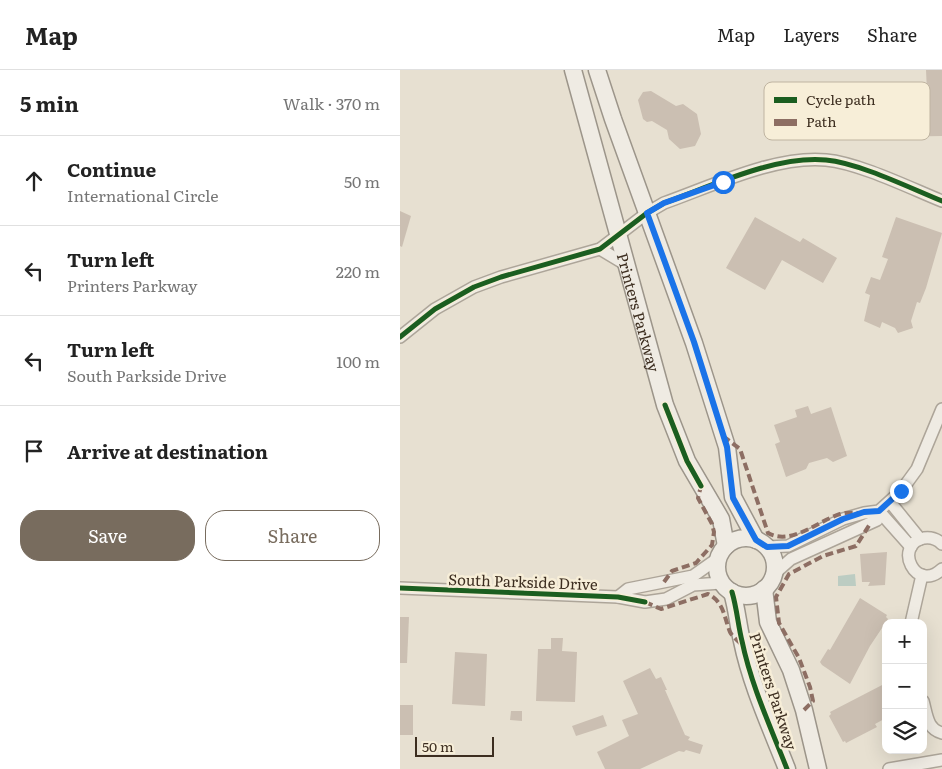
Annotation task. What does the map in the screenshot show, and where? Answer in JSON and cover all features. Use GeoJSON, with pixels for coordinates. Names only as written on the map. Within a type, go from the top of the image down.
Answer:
{"type":"FeatureCollection","features":[{"type":"Feature","properties":{"kind":"main road","name":"Printers Parkway"},"geometry":{"type":"LineString","coordinates":[[573,70],[588,120],[617,236],[665,405],[687,461],[721,519],[722,553]]}},
{"type":"Feature","properties":{"kind":"main road"},"geometry":{"type":"LineString","coordinates":[[597,70],[694,342],[725,441],[733,498],[774,559],[774,574],[764,588]]}},
{"type":"Feature","properties":{"kind":"main road"},"geometry":{"type":"LineString","coordinates":[[726,588],[722,553],[743,538],[762,543]]}},
{"type":"Feature","properties":{"kind":"main road","name":"Printers Parkway"},"geometry":{"type":"LineString","coordinates":[[726,588],[739,616],[742,641],[755,684],[787,769]]}},
{"type":"Feature","properties":{"kind":"main road","name":"South Parkside Drive"},"geometry":{"type":"LineString","coordinates":[[726,588],[742,596],[756,593],[764,588]]}},
{"type":"Feature","properties":{"kind":"main road","name":"Printers Parkway"},"geometry":{"type":"LineString","coordinates":[[764,588],[768,622],[791,670],[804,710],[818,769]]}},
{"type":"Feature","properties":{"kind":"street"},"geometry":{"type":"LineString","coordinates":[[400,337],[435,309],[474,287],[501,277],[600,249],[647,213],[664,203],[773,165],[799,160],[827,160],[841,163],[942,200]]}},
{"type":"Feature","properties":{"kind":"street"},"geometry":{"type":"LineString","coordinates":[[600,249],[625,264]]}},
{"type":"Feature","properties":{"kind":"street"},"geometry":{"type":"LineString","coordinates":[[762,543],[788,546],[843,519],[864,512],[879,511],[890,502],[917,469],[942,409]]}},
{"type":"Feature","properties":{"kind":"street"},"geometry":{"type":"LineString","coordinates":[[890,502],[916,543]]}},
{"type":"Feature","properties":{"kind":"street"},"geometry":{"type":"LineString","coordinates":[[879,511],[916,543]]}},
{"type":"Feature","properties":{"kind":"street"},"geometry":{"type":"LineString","coordinates":[[774,574],[791,559],[877,520],[879,511]]}},
{"type":"Feature","properties":{"kind":"street"},"geometry":{"type":"LineString","coordinates":[[942,544],[933,538],[916,543],[909,559],[912,567],[922,575],[931,576],[942,569]]}},
{"type":"Feature","properties":{"kind":"street"},"geometry":{"type":"LineString","coordinates":[[618,597],[628,589],[693,576],[722,553]]}},
{"type":"Feature","properties":{"kind":"street"},"geometry":{"type":"LineString","coordinates":[[912,619],[922,575]]}},
{"type":"Feature","properties":{"kind":"street","name":"South Parkside Drive"},"geometry":{"type":"LineString","coordinates":[[400,588],[618,597],[645,602],[666,599],[693,585],[726,588]]}},
{"type":"Feature","properties":{"kind":"street"},"geometry":{"type":"LineString","coordinates":[[925,709],[934,730],[942,733]]}},
{"type":"Feature","properties":{"kind":"street"},"geometry":{"type":"LineString","coordinates":[[888,769],[942,760]]}},
{"type":"Feature","properties":{"kind":"shaded area"},"geometry":{"type":"Polygon","coordinates":[[[855,574],[856,586],[838,586],[838,576],[855,574]]]}},
{"type":"Feature","properties":{"kind":"building"},"geometry":{"type":"Polygon","coordinates":[[[926,70],[942,70],[942,136],[930,136],[930,82],[927,82],[926,70]]]}},
{"type":"Feature","properties":{"kind":"building"},"geometry":{"type":"Polygon","coordinates":[[[651,91],[676,106],[683,104],[697,114],[701,134],[695,146],[680,149],[669,139],[667,130],[652,121],[647,122],[643,119],[638,100],[643,92],[651,91]]]}},
{"type":"Feature","properties":{"kind":"building"},"geometry":{"type":"Polygon","coordinates":[[[400,211],[411,216],[402,247],[400,246],[400,211]]]}},
{"type":"Feature","properties":{"kind":"building"},"geometry":{"type":"Polygon","coordinates":[[[755,217],[800,242],[803,238],[837,258],[823,283],[782,260],[765,290],[726,268],[755,217]]]}},
{"type":"Feature","properties":{"kind":"building"},"geometry":{"type":"Polygon","coordinates":[[[896,217],[942,233],[926,288],[920,303],[917,302],[911,321],[913,328],[898,333],[895,328],[882,322],[880,328],[864,321],[870,295],[865,293],[871,277],[880,280],[888,259],[882,257],[896,217]]]}},
{"type":"Feature","properties":{"kind":"building"},"geometry":{"type":"Polygon","coordinates":[[[808,406],[811,414],[831,407],[847,456],[833,462],[827,458],[809,463],[806,469],[786,477],[775,444],[780,442],[774,425],[797,417],[795,410],[808,406]]]}},
{"type":"Feature","properties":{"kind":"building"},"geometry":{"type":"Polygon","coordinates":[[[887,552],[885,585],[868,586],[870,582],[862,582],[860,554],[887,552]]]}},
{"type":"Feature","properties":{"kind":"building"},"geometry":{"type":"Polygon","coordinates":[[[860,598],[887,615],[888,619],[882,619],[882,628],[850,684],[820,662],[828,649],[830,650],[860,598]]]}},
{"type":"Feature","properties":{"kind":"building"},"geometry":{"type":"Polygon","coordinates":[[[400,617],[409,617],[407,663],[400,663],[400,617]]]}},
{"type":"Feature","properties":{"kind":"building"},"geometry":{"type":"Polygon","coordinates":[[[551,638],[563,638],[562,651],[577,652],[575,702],[536,701],[538,649],[551,649],[551,638]]]}},
{"type":"Feature","properties":{"kind":"building"},"geometry":{"type":"Polygon","coordinates":[[[455,652],[487,654],[485,706],[452,704],[455,652]]]}},
{"type":"Feature","properties":{"kind":"building"},"geometry":{"type":"Polygon","coordinates":[[[650,668],[656,679],[661,677],[685,735],[690,737],[688,740],[703,745],[700,754],[686,750],[684,752],[679,751],[640,769],[605,769],[597,752],[629,736],[622,720],[638,714],[623,681],[650,668]]]}},
{"type":"Feature","properties":{"kind":"building"},"geometry":{"type":"Polygon","coordinates":[[[882,685],[882,720],[875,724],[877,727],[846,743],[845,741],[843,742],[829,716],[830,712],[882,685]]]}},
{"type":"Feature","properties":{"kind":"building"},"geometry":{"type":"Polygon","coordinates":[[[400,705],[413,705],[413,735],[400,735],[400,705]]]}},
{"type":"Feature","properties":{"kind":"building"},"geometry":{"type":"Polygon","coordinates":[[[511,711],[522,711],[522,721],[510,720],[511,711]]]}},
{"type":"Feature","properties":{"kind":"building"},"geometry":{"type":"Polygon","coordinates":[[[603,715],[607,726],[576,736],[572,726],[603,715]]]}},
{"type":"Feature","properties":{"kind":"marked path"},"geometry":{"type":"LineString","coordinates":[[723,436],[740,449],[768,533],[786,537],[795,535],[840,514],[864,513]]}},
{"type":"Feature","properties":{"kind":"marked path"},"geometry":{"type":"LineString","coordinates":[[664,582],[672,571],[696,563],[712,545],[714,532],[712,524],[698,498],[701,486]]}},
{"type":"Feature","properties":{"kind":"marked path"},"geometry":{"type":"LineString","coordinates":[[804,710],[813,701],[810,687],[799,658],[779,623],[776,597],[789,574],[823,556],[856,546],[870,524]]}},
{"type":"Feature","properties":{"kind":"marked path"},"geometry":{"type":"LineString","coordinates":[[645,602],[661,609],[708,594],[717,601],[725,615],[730,632],[741,644]]}},
{"type":"Feature","properties":{"kind":"cycle path"},"geometry":{"type":"LineString","coordinates":[[400,337],[435,309],[474,287],[501,277],[600,249],[647,213],[664,203],[765,167],[807,160],[839,162],[884,177],[942,201]]}},
{"type":"Feature","properties":{"kind":"cycle path"},"geometry":{"type":"LineString","coordinates":[[665,405],[687,461],[701,486]]}},
{"type":"Feature","properties":{"kind":"cycle path"},"geometry":{"type":"LineString","coordinates":[[400,588],[618,597],[645,602]]}},
{"type":"Feature","properties":{"kind":"cycle path"},"geometry":{"type":"LineString","coordinates":[[732,592],[751,674],[787,769]]}},
{"type":"Feature","properties":{"kind":"route"},"geometry":{"type":"LineString","coordinates":[[723,182],[664,203],[647,213],[684,312],[727,447],[733,498],[756,540],[767,547],[788,546],[843,519],[864,512],[879,511],[901,491]]}}]}
